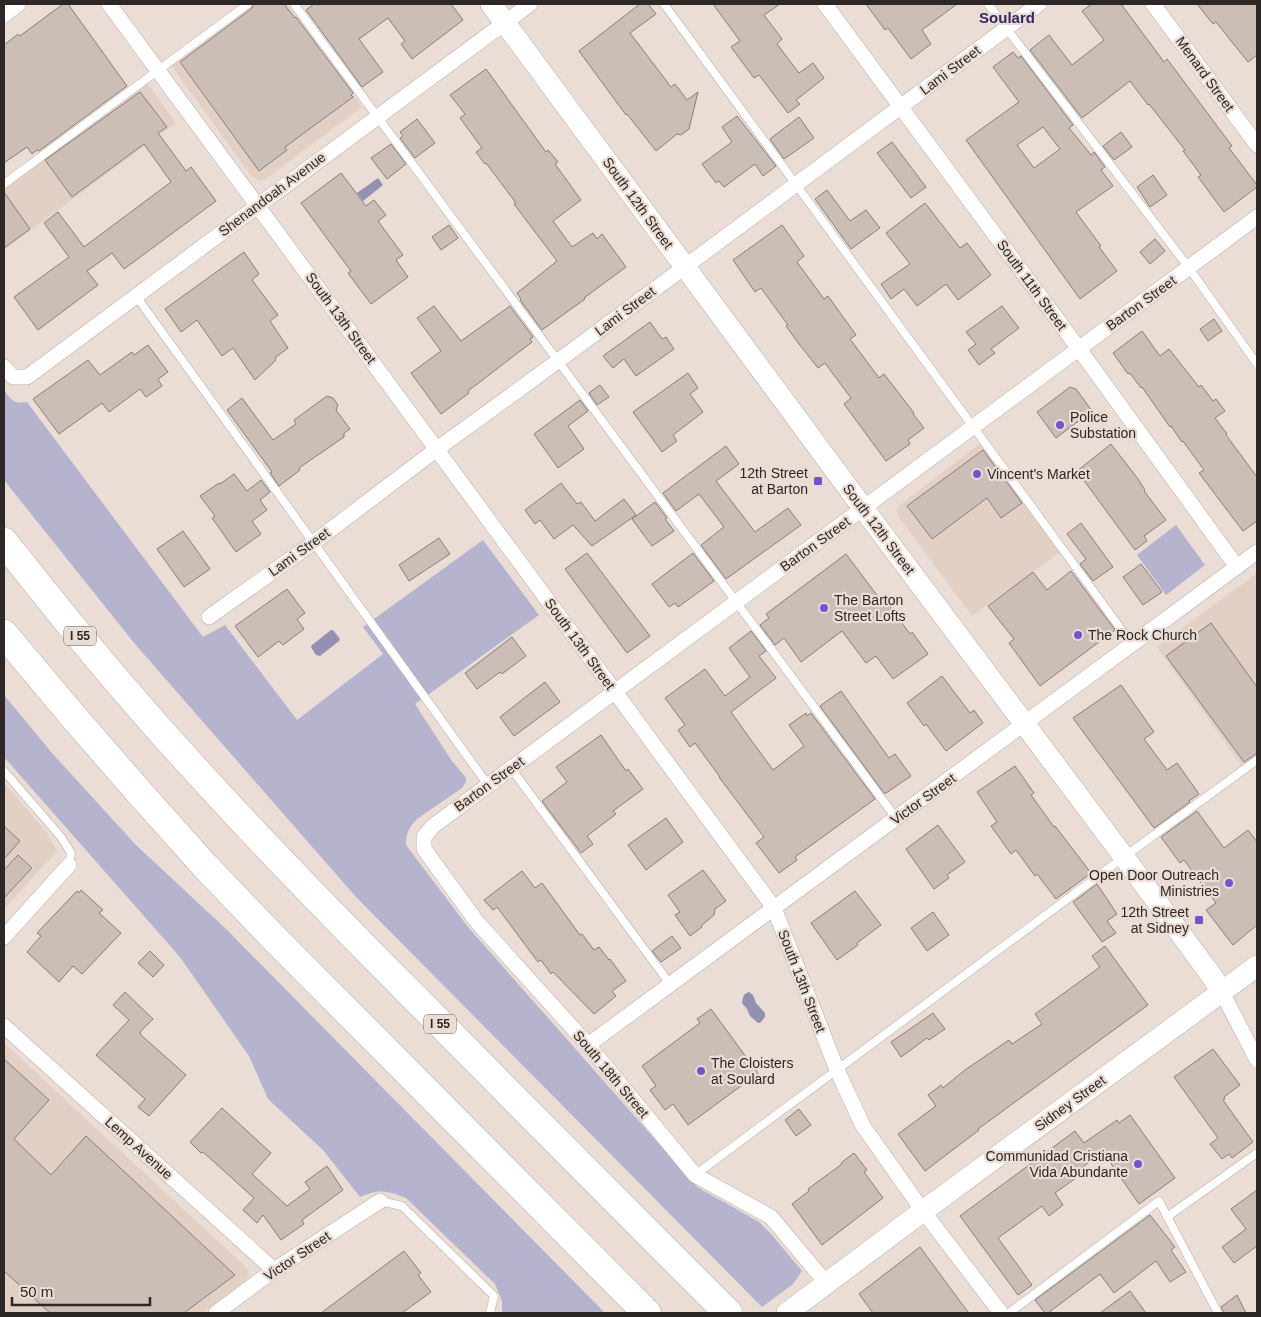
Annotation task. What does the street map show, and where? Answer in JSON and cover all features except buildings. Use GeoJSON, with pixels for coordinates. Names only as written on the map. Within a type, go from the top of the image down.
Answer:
{"type":"FeatureCollection","features":[{"type":"Feature","properties":{"kind":"highway","name":"I 55"},"geometry":{"type":"LineString","coordinates":[[4,542],[126,691],[257,836],[384,967],[728,1313]]}},
{"type":"Feature","properties":{"kind":"highway"},"geometry":{"type":"LineString","coordinates":[[4,634],[96,743],[205,866],[647,1313]]}},
{"type":"Feature","properties":{"kind":"street"},"geometry":{"type":"LineString","coordinates":[[4,15],[18,4]]}},
{"type":"Feature","properties":{"kind":"street","name":"South 13th Street"},"geometry":{"type":"LineString","coordinates":[[109,4],[774,908],[837,1070],[863,1126],[923,1211],[1001,1313]]}},
{"type":"Feature","properties":{"kind":"street","name":"South 12th Street"},"geometry":{"type":"LineString","coordinates":[[491,4],[1211,975],[1222,992],[1257,1060]]}},
{"type":"Feature","properties":{"kind":"street","name":"Shenandoah Avenue"},"geometry":{"type":"LineString","coordinates":[[8,372],[27,376],[530,4]]}},
{"type":"Feature","properties":{"kind":"street","name":"South 11th Street"},"geometry":{"type":"LineString","coordinates":[[825,4],[1237,567]]}},
{"type":"Feature","properties":{"kind":"street","name":"Lami Street"},"geometry":{"type":"LineString","coordinates":[[209,617],[1039,4]]}},
{"type":"Feature","properties":{"kind":"street","name":"Menard Street"},"geometry":{"type":"LineString","coordinates":[[1153,4],[1257,145]]}},
{"type":"Feature","properties":{"kind":"street","name":"Barton Street"},"geometry":{"type":"LineString","coordinates":[[424,837],[433,826],[488,785],[1257,217]]}},
{"type":"Feature","properties":{"kind":"street","name":"Victor Street"},"geometry":{"type":"LineString","coordinates":[[588,1045],[1257,552]]}},
{"type":"Feature","properties":{"kind":"street","name":"South 18th Street"},"geometry":{"type":"LineString","coordinates":[[424,837],[424,850],[478,922],[588,1045],[696,1175],[771,1217],[826,1284]]}},
{"type":"Feature","properties":{"kind":"street"},"geometry":{"type":"LineString","coordinates":[[4,937],[70,865]]}},
{"type":"Feature","properties":{"kind":"street","name":"Sidney Street"},"geometry":{"type":"LineString","coordinates":[[787,1313],[1257,966]]}},
{"type":"Feature","properties":{"kind":"street","name":"Lemp Avenue"},"geometry":{"type":"LineString","coordinates":[[4,1026],[274,1270]]}},
{"type":"Feature","properties":{"kind":"street","name":"Victor Street"},"geometry":{"type":"LineString","coordinates":[[216,1313],[274,1270],[380,1201]]}},
{"type":"Feature","properties":{"kind":"lane"},"geometry":{"type":"LineString","coordinates":[[4,184],[248,4]]}},
{"type":"Feature","properties":{"kind":"lane"},"geometry":{"type":"LineString","coordinates":[[294,4],[896,818]]}},
{"type":"Feature","properties":{"kind":"lane"},"geometry":{"type":"LineString","coordinates":[[664,4],[1132,644]]}},
{"type":"Feature","properties":{"kind":"lane"},"geometry":{"type":"LineString","coordinates":[[988,4],[1188,268],[1257,364]]}},
{"type":"Feature","properties":{"kind":"lane"},"geometry":{"type":"LineString","coordinates":[[136,296],[488,785]]}},
{"type":"Feature","properties":{"kind":"lane"},"geometry":{"type":"LineString","coordinates":[[696,1175],[1257,760]]}},
{"type":"Feature","properties":{"kind":"lane"},"geometry":{"type":"LineString","coordinates":[[511,768],[670,984]]}},
{"type":"Feature","properties":{"kind":"lane"},"geometry":{"type":"LineString","coordinates":[[4,771],[61,837],[71,853],[70,865]]}},
{"type":"Feature","properties":{"kind":"lane"},"geometry":{"type":"LineString","coordinates":[[1167,1217],[1257,1153]]}},
{"type":"Feature","properties":{"kind":"lane"},"geometry":{"type":"LineString","coordinates":[[380,1201],[402,1206],[494,1296],[490,1313]]}},
{"type":"Feature","properties":{"kind":"lane"},"geometry":{"type":"LineString","coordinates":[[1009,1313],[1158,1201],[1218,1313]]}},
{"type":"Feature","properties":{"kind":"shaded area"},"geometry":{"type":"Polygon","coordinates":[[[254,4],[286,4],[362,107],[264,180],[258,180],[249,173],[171,65],[254,4]]]}},
{"type":"Feature","properties":{"kind":"shaded area"},"geometry":{"type":"Polygon","coordinates":[[[147,83],[176,123],[4,250],[4,188],[147,83]]]}},
{"type":"Feature","properties":{"kind":"shaded area"},"geometry":{"type":"Polygon","coordinates":[[[378,178],[383,185],[363,201],[357,193],[378,178]]]}},
{"type":"Feature","properties":{"kind":"shaded area"},"geometry":{"type":"Polygon","coordinates":[[[4,390],[14,401],[19,403],[27,402],[203,637],[225,625],[297,720],[383,654],[363,627],[483,540],[539,615],[415,704],[452,761],[466,778],[466,782],[462,788],[417,819],[408,831],[406,845],[468,927],[697,1187],[759,1222],[772,1235],[802,1271],[793,1284],[762,1307],[356,897],[135,644],[4,480],[4,390]]]}},
{"type":"Feature","properties":{"kind":"shaded area"},"geometry":{"type":"Polygon","coordinates":[[[981,443],[1062,551],[972,616],[898,516],[897,510],[901,504],[981,443]]]}},
{"type":"Feature","properties":{"kind":"shaded area"},"geometry":{"type":"Polygon","coordinates":[[[1176,525],[1205,565],[1166,595],[1137,555],[1176,525]]]}},
{"type":"Feature","properties":{"kind":"shaded area"},"geometry":{"type":"Polygon","coordinates":[[[1257,573],[1257,754],[1242,766],[1157,647],[1257,573]]]}},
{"type":"Feature","properties":{"kind":"shaded area"},"geometry":{"type":"Polygon","coordinates":[[[331,630],[340,639],[339,641],[320,656],[316,655],[311,647],[312,645],[331,630]]]}},
{"type":"Feature","properties":{"kind":"shaded area"},"geometry":{"type":"Polygon","coordinates":[[[4,695],[52,753],[135,844],[226,929],[605,1313],[502,1313],[502,1301],[495,1284],[406,1198],[393,1193],[383,1192],[360,1197],[323,1150],[268,1099],[249,1056],[180,957],[4,757],[4,695]]]}},
{"type":"Feature","properties":{"kind":"shaded area"},"geometry":{"type":"Polygon","coordinates":[[[4,783],[45,830],[57,851],[4,909],[4,783]]]}},
{"type":"Feature","properties":{"kind":"shaded area"},"geometry":{"type":"Polygon","coordinates":[[[749,992],[765,1013],[765,1017],[760,1023],[750,1016],[742,1003],[743,997],[749,992]]]}},
{"type":"Feature","properties":{"kind":"shaded area"},"geometry":{"type":"Polygon","coordinates":[[[4,1043],[248,1269],[249,1275],[245,1281],[202,1313],[4,1313],[4,1043]]]}},
{"type":"Feature","properties":{"kind":"place","name":"Police Substation"},"geometry":{"type":"Point","coordinates":[1060,425]}},
{"type":"Feature","properties":{"kind":"place","name":"Vincent's Market"},"geometry":{"type":"Point","coordinates":[977,474]}},
{"type":"Feature","properties":{"kind":"place","name":"12th Street at Barton"},"geometry":{"type":"Point","coordinates":[818,481]}},
{"type":"Feature","properties":{"kind":"place","name":"The Barton Street Lofts"},"geometry":{"type":"Point","coordinates":[824,608]}},
{"type":"Feature","properties":{"kind":"place","name":"The Rock Church"},"geometry":{"type":"Point","coordinates":[1078,635]}},
{"type":"Feature","properties":{"kind":"place","name":"Open Door Outreach Ministries"},"geometry":{"type":"Point","coordinates":[1229,883]}},
{"type":"Feature","properties":{"kind":"place","name":"12th Street at Sidney"},"geometry":{"type":"Point","coordinates":[1199,920]}},
{"type":"Feature","properties":{"kind":"place","name":"The Cloisters at Soulard"},"geometry":{"type":"Point","coordinates":[701,1071]}},
{"type":"Feature","properties":{"kind":"place","name":"Communidad Cristiana Vida Abundante"},"geometry":{"type":"Point","coordinates":[1138,1164]}},
{"type":"Feature","properties":{"kind":"district","name":"Soulard"},"geometry":{"type":"Point","coordinates":[1007,17]}}]}
